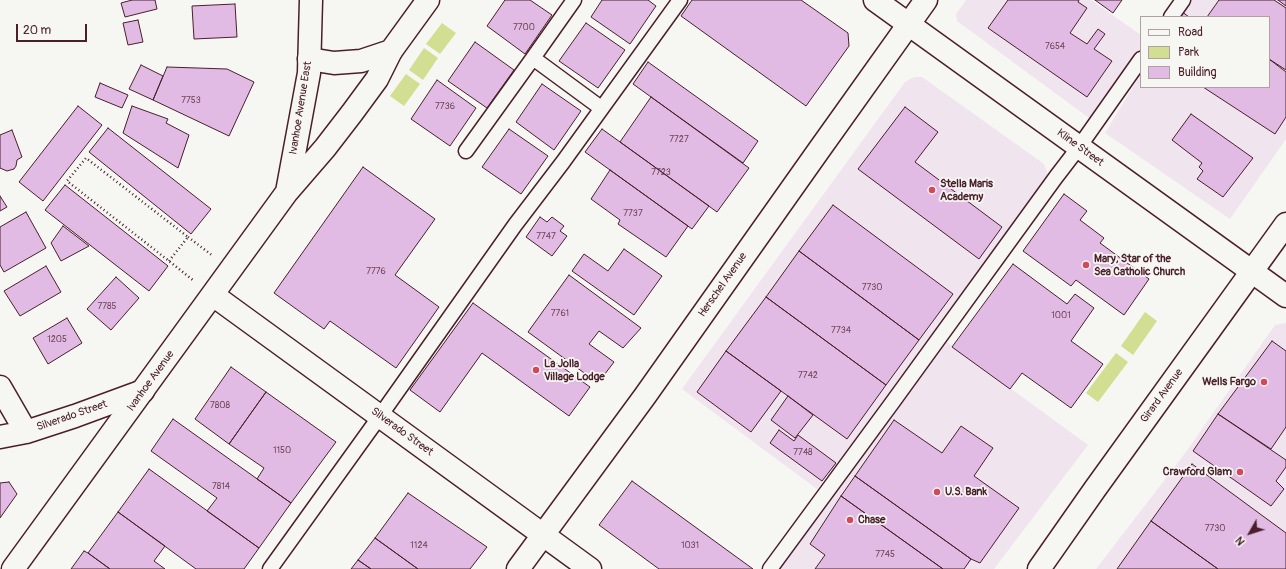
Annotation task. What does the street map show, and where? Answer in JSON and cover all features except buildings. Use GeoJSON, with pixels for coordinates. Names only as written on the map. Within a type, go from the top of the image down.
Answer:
{"type":"FeatureCollection","features":[{"type":"Feature","properties":{"kind":"street","name":"Ivanhoe Avenue East"},"geometry":{"type":"LineString","coordinates":[[287,192],[309,73],[311,0]]}},
{"type":"Feature","properties":{"kind":"street"},"geometry":{"type":"LineString","coordinates":[[309,59],[334,63],[360,61],[391,51],[428,0]]}},
{"type":"Feature","properties":{"kind":"street","name":"Kline Street"},"geometry":{"type":"LineString","coordinates":[[875,0],[1286,296]]}},
{"type":"Feature","properties":{"kind":"street","name":"Herschel Avenue"},"geometry":{"type":"LineString","coordinates":[[518,569],[645,396],[926,0]]}},
{"type":"Feature","properties":{"kind":"street","name":"Ivanhoe Avenue"},"geometry":{"type":"LineString","coordinates":[[13,569],[287,192],[325,148],[377,79],[391,51]]}},
{"type":"Feature","properties":{"kind":"street","name":"Girard Avenue"},"geometry":{"type":"LineString","coordinates":[[1039,569],[1286,224]]}},
{"type":"Feature","properties":{"kind":"street","name":"Silverado Street"},"geometry":{"type":"LineString","coordinates":[[213,295],[590,569]]}},
{"type":"Feature","properties":{"kind":"street"},"geometry":{"type":"LineString","coordinates":[[0,387],[26,432]]}},
{"type":"Feature","properties":{"kind":"street","name":"Silverado Street"},"geometry":{"type":"LineString","coordinates":[[0,437],[26,432],[143,391]]}},
{"type":"Feature","properties":{"kind":"lane"},"geometry":{"type":"LineString","coordinates":[[466,151],[574,0]]}},
{"type":"Feature","properties":{"kind":"lane"},"geometry":{"type":"LineString","coordinates":[[270,569],[380,416],[514,225],[563,162],[680,0]]}},
{"type":"Feature","properties":{"kind":"lane"},"geometry":{"type":"LineString","coordinates":[[1172,16],[1183,0]]}},
{"type":"Feature","properties":{"kind":"lane"},"geometry":{"type":"LineString","coordinates":[[533,58],[602,108]]}},
{"type":"Feature","properties":{"kind":"lane"},"geometry":{"type":"LineString","coordinates":[[770,569],[1056,176],[1079,147],[1140,60]]}},
{"type":"Feature","properties":{"kind":"path"},"geometry":{"type":"LineString","coordinates":[[213,295],[67,181],[86,158],[232,269]]}},
{"type":"Feature","properties":{"kind":"path"},"geometry":{"type":"LineString","coordinates":[[169,261],[188,237]]}},
{"type":"Feature","properties":{"kind":"shaded area"},"geometry":{"type":"Polygon","coordinates":[[[966,0],[1091,0],[1140,34],[1140,60],[1096,123],[957,21],[956,14],[966,0]]]}},
{"type":"Feature","properties":{"kind":"shaded area"},"geometry":{"type":"Polygon","coordinates":[[[1185,0],[1286,0],[1286,139],[1230,219],[1105,133],[1140,76],[1140,88],[1270,88],[1270,16],[1176,16],[1185,0]]]}},
{"type":"Feature","properties":{"kind":"shaded area"},"geometry":{"type":"Polygon","coordinates":[[[914,77],[922,77],[1044,164],[1048,175],[858,436],[817,489],[682,389],[905,82],[914,77]]]}},
{"type":"Feature","properties":{"kind":"shaded area"},"geometry":{"type":"Polygon","coordinates":[[[1286,323],[1286,569],[1096,569],[1183,456],[1275,325],[1286,323]]]}},
{"type":"Feature","properties":{"kind":"shaded area"},"geometry":{"type":"Polygon","coordinates":[[[947,342],[1088,445],[994,569],[779,569],[947,342]]]}},
{"type":"Feature","properties":{"kind":"green space"},"geometry":{"type":"Polygon","coordinates":[[[442,23],[456,33],[440,54],[426,44],[442,23]]]}},
{"type":"Feature","properties":{"kind":"green space"},"geometry":{"type":"Polygon","coordinates":[[[424,48],[438,58],[423,80],[409,70],[424,48]]]}},
{"type":"Feature","properties":{"kind":"green space"},"geometry":{"type":"Polygon","coordinates":[[[406,74],[420,84],[404,106],[390,96],[406,74]]]}},
{"type":"Feature","properties":{"kind":"green space"},"geometry":{"type":"Polygon","coordinates":[[[1145,312],[1157,321],[1133,355],[1121,346],[1145,312]]]}},
{"type":"Feature","properties":{"kind":"green space"},"geometry":{"type":"Polygon","coordinates":[[[1116,353],[1128,362],[1098,402],[1086,393],[1116,353]]]}},
{"type":"Feature","properties":{"kind":"place","name":"Stella Maris Academy"},"geometry":{"type":"Point","coordinates":[932,190]}},
{"type":"Feature","properties":{"kind":"place","name":"Mary, Star of the Sea Catholic Church"},"geometry":{"type":"Point","coordinates":[1086,265]}},
{"type":"Feature","properties":{"kind":"place","name":"La Jolla Village Lodge"},"geometry":{"type":"Point","coordinates":[536,370]}},
{"type":"Feature","properties":{"kind":"place","name":"Wells Fargo"},"geometry":{"type":"Point","coordinates":[1264,382]}},
{"type":"Feature","properties":{"kind":"place","name":"Crawford Glam"},"geometry":{"type":"Point","coordinates":[1240,472]}},
{"type":"Feature","properties":{"kind":"place","name":"U.S. Bank"},"geometry":{"type":"Point","coordinates":[937,492]}},
{"type":"Feature","properties":{"kind":"place","name":"Chase"},"geometry":{"type":"Point","coordinates":[850,520]}}]}
